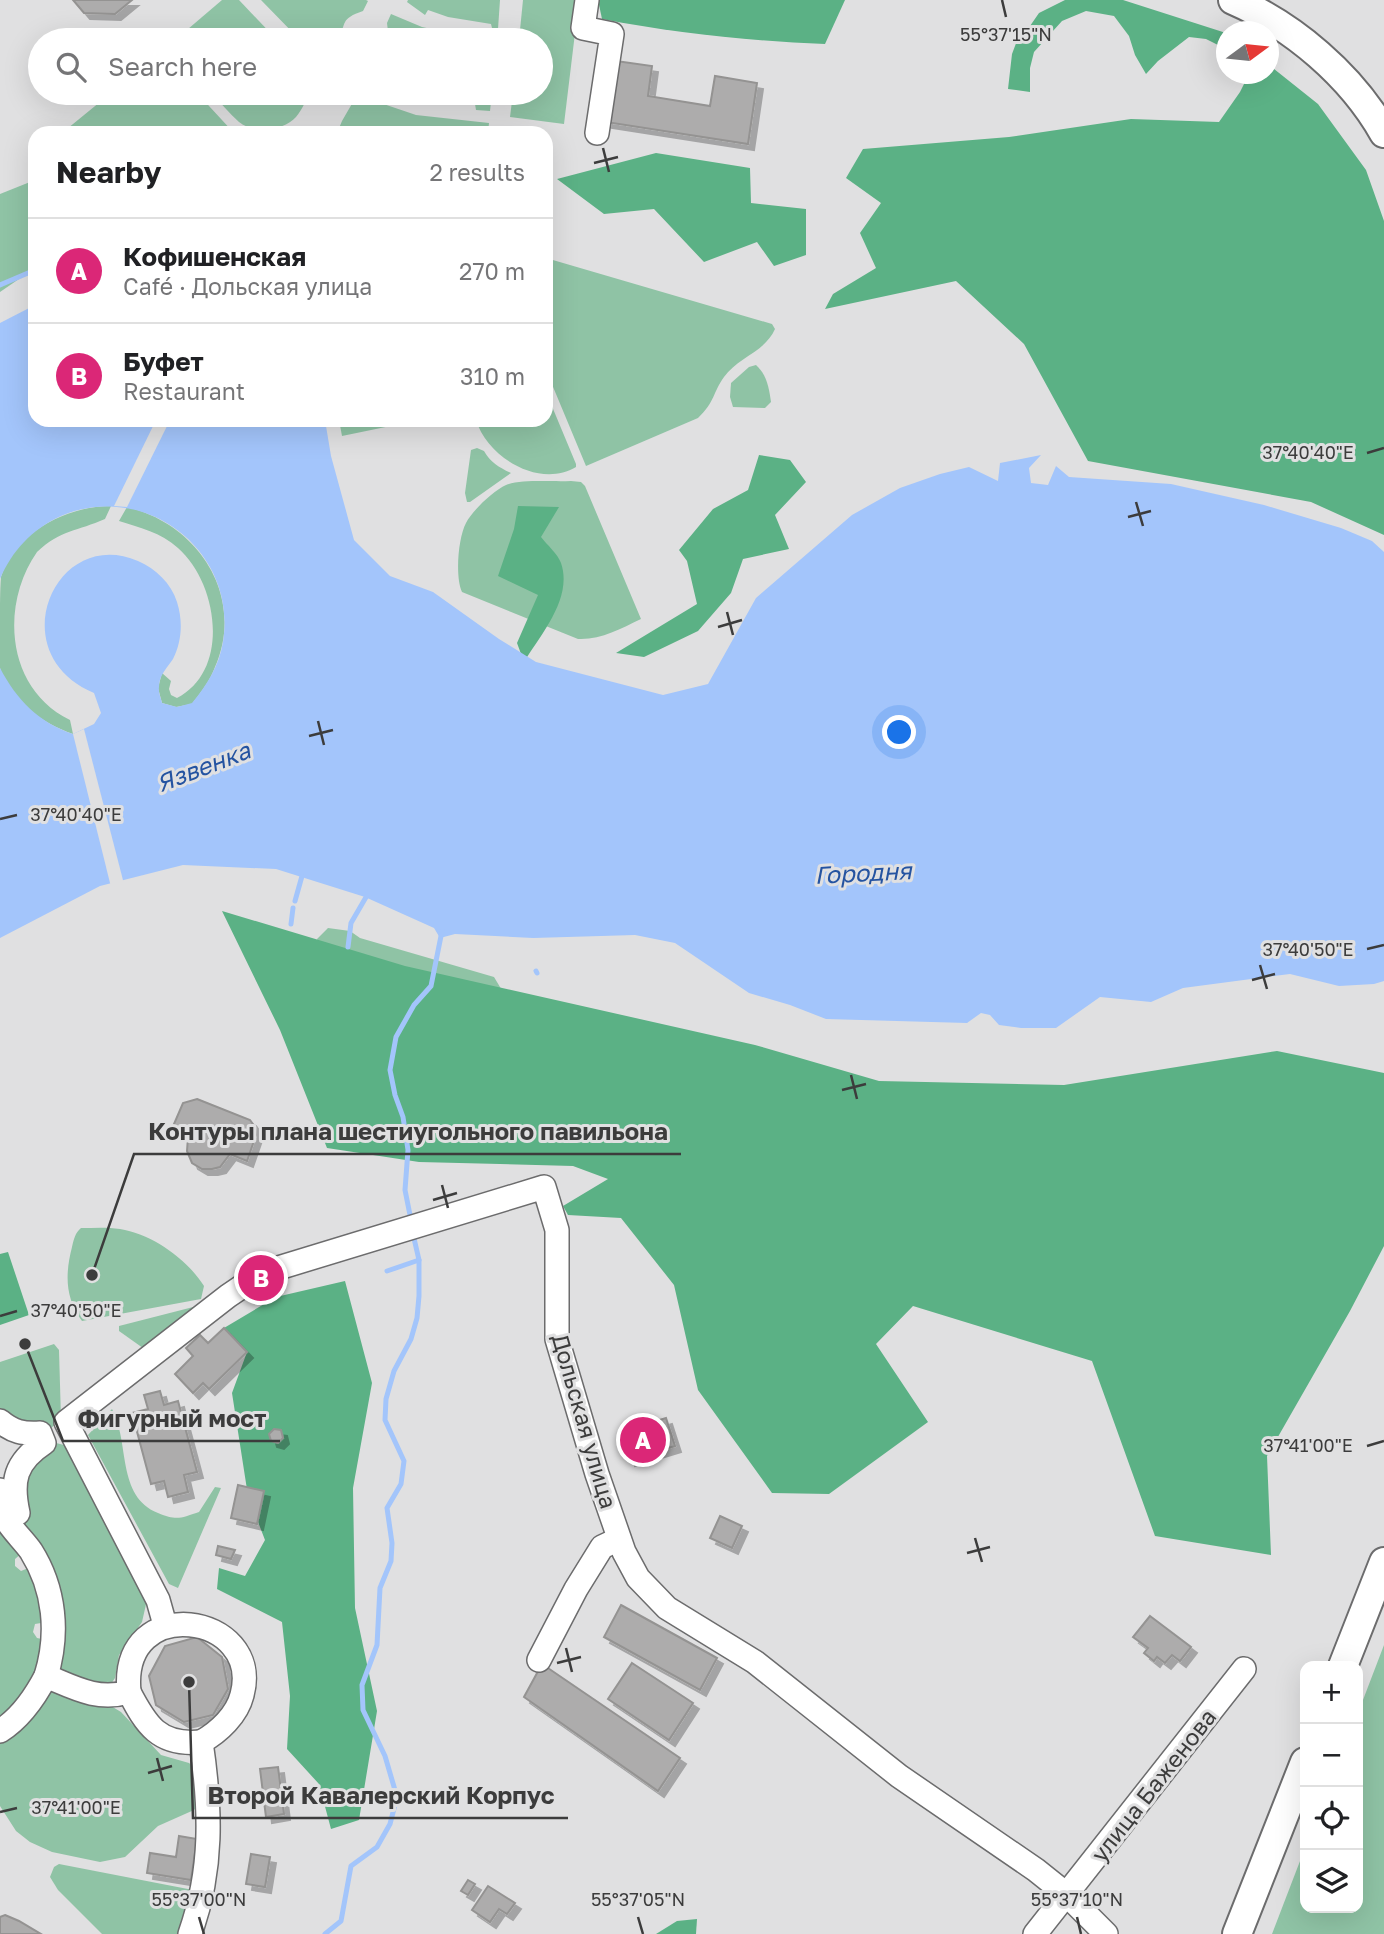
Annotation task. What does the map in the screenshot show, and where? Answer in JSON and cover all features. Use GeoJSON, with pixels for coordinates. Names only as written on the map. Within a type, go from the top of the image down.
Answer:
{"type":"FeatureCollection","features":[{"type":"Feature","properties":{"kind":"main road"},"geometry":{"type":"LineString","coordinates":[[1233,0],[1272,20],[1313,49],[1341,76],[1384,133]]}},
{"type":"Feature","properties":{"kind":"main road"},"geometry":{"type":"LineString","coordinates":[[1345,1661],[1384,1562]]}},
{"type":"Feature","properties":{"kind":"main road"},"geometry":{"type":"LineString","coordinates":[[1237,1934],[1300,1775]]}},
{"type":"Feature","properties":{"kind":"street"},"geometry":{"type":"LineString","coordinates":[[587,0],[583,28],[612,34],[597,133]]}},
{"type":"Feature","properties":{"kind":"street","name":"Дольская улица"},"geometry":{"type":"LineString","coordinates":[[70,1429],[66,1422],[228,1296],[262,1273],[544,1187],[555,1219],[558,1339],[597,1474],[619,1539],[638,1578],[667,1608],[755,1662],[900,1776],[1035,1870],[1066,1894],[1106,1934]]}},
{"type":"Feature","properties":{"kind":"street"},"geometry":{"type":"LineString","coordinates":[[0,1421],[10,1429],[24,1434],[40,1433],[44,1443],[32,1451],[20,1465],[16,1478],[14,1495],[21,1526],[2,1508]]}},
{"type":"Feature","properties":{"kind":"street"},"geometry":{"type":"LineString","coordinates":[[0,1465],[41,1437],[70,1429],[158,1600],[165,1625]]}},
{"type":"Feature","properties":{"kind":"street"},"geometry":{"type":"LineString","coordinates":[[0,1731],[19,1716],[39,1691],[46,1676],[51,1658],[53,1607],[45,1579],[31,1551],[2,1508]]}},
{"type":"Feature","properties":{"kind":"street"},"geometry":{"type":"LineString","coordinates":[[539,1660],[576,1588],[602,1547],[619,1539]]}},
{"type":"Feature","properties":{"kind":"street"},"geometry":{"type":"LineString","coordinates":[[185,1623],[204,1627],[228,1639],[240,1657],[246,1680],[241,1699],[232,1716],[201,1742],[184,1744],[163,1737],[144,1721],[129,1692],[130,1664],[136,1648],[165,1625],[185,1623]]}},
{"type":"Feature","properties":{"kind":"street","name":"улица Баженова"},"geometry":{"type":"LineString","coordinates":[[1035,1934],[1244,1669]]}},
{"type":"Feature","properties":{"kind":"street"},"geometry":{"type":"LineString","coordinates":[[46,1676],[88,1693],[106,1696],[129,1692]]}},
{"type":"Feature","properties":{"kind":"street"},"geometry":{"type":"LineString","coordinates":[[190,1934],[203,1889],[210,1822],[201,1742]]}},
{"type":"Feature","properties":{"kind":"green space"},"geometry":{"type":"Polygon","coordinates":[[[222,0],[239,0],[266,28],[189,28],[222,0]]]}},
{"type":"Feature","properties":{"kind":"green space"},"geometry":{"type":"Polygon","coordinates":[[[261,0],[368,1],[363,11],[347,19],[343,28],[288,28],[261,0]]]}},
{"type":"Feature","properties":{"kind":"green space"},"geometry":{"type":"Polygon","coordinates":[[[500,0],[498,28],[492,28],[491,24],[448,17],[428,10],[425,15],[407,2],[500,0]]]}},
{"type":"Feature","properties":{"kind":"green space"},"geometry":{"type":"Polygon","coordinates":[[[523,0],[579,0],[564,124],[510,117],[512,105],[553,105],[553,28],[520,28],[523,0]]]}},
{"type":"Feature","properties":{"kind":"green space"},"geometry":{"type":"Polygon","coordinates":[[[598,0],[845,0],[825,44],[713,36],[602,19],[598,0]]]}},
{"type":"Feature","properties":{"kind":"green space"},"geometry":{"type":"Polygon","coordinates":[[[1065,0],[1123,0],[1216,30],[1216,44],[1206,39],[1189,37],[1146,74],[1135,55],[1129,36],[1114,16],[1086,11],[1062,21],[1034,52],[1030,68],[1030,92],[1008,89],[1012,54],[1018,38],[1039,13],[1065,0]]]}},
{"type":"Feature","properties":{"kind":"green space"},"geometry":{"type":"Polygon","coordinates":[[[391,14],[427,28],[388,28],[391,14]]]}},
{"type":"Feature","properties":{"kind":"green space"},"geometry":{"type":"Polygon","coordinates":[[[1279,73],[1318,104],[1366,170],[1384,221],[1384,535],[1311,502],[1088,461],[1024,344],[956,281],[825,309],[833,294],[876,268],[860,233],[881,203],[846,178],[863,149],[1009,137],[1131,119],[1219,122],[1244,84],[1279,84],[1279,73]]]}},
{"type":"Feature","properties":{"kind":"green space"},"geometry":{"type":"Polygon","coordinates":[[[96,105],[208,105],[228,126],[71,126],[96,105]]]}},
{"type":"Feature","properties":{"kind":"green space"},"geometry":{"type":"Polygon","coordinates":[[[223,105],[303,105],[291,122],[281,126],[245,126],[223,105]]]}},
{"type":"Feature","properties":{"kind":"green space"},"geometry":{"type":"Polygon","coordinates":[[[351,105],[386,105],[416,115],[489,123],[489,126],[340,126],[351,105]]]}},
{"type":"Feature","properties":{"kind":"green space"},"geometry":{"type":"Polygon","coordinates":[[[475,105],[491,105],[490,111],[476,110],[475,105]]]}},
{"type":"Feature","properties":{"kind":"green space"},"geometry":{"type":"Polygon","coordinates":[[[656,153],[750,168],[751,203],[806,209],[806,255],[774,266],[757,242],[704,262],[654,209],[604,214],[557,179],[656,153]]]}},
{"type":"Feature","properties":{"kind":"green space"},"geometry":{"type":"Polygon","coordinates":[[[28,183],[28,273],[0,292],[0,194],[28,183]]]}},
{"type":"Feature","properties":{"kind":"green space"},"geometry":{"type":"Polygon","coordinates":[[[553,260],[772,324],[775,329],[771,337],[730,370],[720,382],[708,407],[698,418],[586,466],[553,387],[553,260]]]}},
{"type":"Feature","properties":{"kind":"green space"},"geometry":{"type":"Polygon","coordinates":[[[756,365],[765,377],[771,402],[765,408],[733,407],[730,397],[731,383],[749,367],[756,365]]]}},
{"type":"Feature","properties":{"kind":"green space"},"geometry":{"type":"Polygon","coordinates":[[[553,409],[576,467],[562,473],[531,472],[503,457],[479,427],[553,427],[553,409]]]}},
{"type":"Feature","properties":{"kind":"green space"},"geometry":{"type":"Polygon","coordinates":[[[340,427],[386,427],[342,436],[340,427]]]}},
{"type":"Feature","properties":{"kind":"green space"},"geometry":{"type":"Polygon","coordinates":[[[477,448],[511,473],[467,502],[465,493],[471,450],[477,448]]]}},
{"type":"Feature","properties":{"kind":"green space"},"geometry":{"type":"Polygon","coordinates":[[[759,455],[790,460],[806,482],[775,515],[789,549],[743,559],[731,593],[698,631],[644,657],[616,653],[697,604],[687,561],[679,550],[713,509],[748,490],[759,455]]]}},
{"type":"Feature","properties":{"kind":"green space"},"geometry":{"type":"Polygon","coordinates":[[[581,482],[585,486],[641,619],[595,638],[578,639],[462,592],[460,585],[458,558],[463,530],[473,513],[489,496],[512,483],[581,482]]]}},
{"type":"Feature","properties":{"kind":"green space"},"geometry":{"type":"Polygon","coordinates":[[[111,506],[105,519],[62,535],[37,552],[25,573],[14,620],[22,667],[33,688],[49,706],[70,720],[73,734],[39,717],[19,700],[4,680],[0,668],[1,577],[18,547],[45,525],[77,511],[111,506]]]}},
{"type":"Feature","properties":{"kind":"green space"},"geometry":{"type":"Polygon","coordinates":[[[518,506],[559,507],[541,537],[560,560],[564,576],[563,589],[553,615],[524,662],[517,643],[538,595],[498,576],[514,529],[518,506]]]}},
{"type":"Feature","properties":{"kind":"green space"},"geometry":{"type":"Polygon","coordinates":[[[127,507],[152,516],[175,529],[194,546],[209,567],[220,590],[224,614],[223,640],[211,677],[192,704],[176,707],[162,703],[158,688],[162,673],[171,681],[171,695],[177,698],[194,685],[206,668],[212,647],[213,626],[209,603],[192,563],[178,548],[157,534],[119,521],[127,507]]]}},
{"type":"Feature","properties":{"kind":"green space"},"geometry":{"type":"Polygon","coordinates":[[[222,911],[405,966],[755,1045],[879,1081],[1064,1085],[1277,1051],[1384,1073],[1384,1246],[1267,1456],[1271,1555],[1155,1536],[1092,1361],[913,1306],[876,1344],[928,1422],[829,1494],[772,1493],[698,1390],[674,1285],[621,1218],[568,1215],[563,1206],[608,1179],[573,1166],[419,1162],[327,1148],[280,1030],[222,911]]]}},
{"type":"Feature","properties":{"kind":"green space"},"geometry":{"type":"Polygon","coordinates":[[[328,928],[350,931],[360,938],[494,977],[503,992],[321,951],[317,939],[328,928]]]}},
{"type":"Feature","properties":{"kind":"green space"},"geometry":{"type":"Polygon","coordinates":[[[81,1228],[120,1229],[144,1236],[168,1249],[188,1266],[204,1286],[201,1299],[82,1321],[72,1304],[68,1286],[73,1241],[81,1228]]]}},
{"type":"Feature","properties":{"kind":"green space"},"geometry":{"type":"Polygon","coordinates":[[[8,1252],[29,1315],[0,1325],[0,1254],[8,1252]]]}},
{"type":"Feature","properties":{"kind":"green space"},"geometry":{"type":"Polygon","coordinates":[[[345,1281],[372,1383],[353,1488],[355,1608],[377,1711],[359,1820],[331,1829],[319,1784],[287,1749],[290,1696],[282,1622],[217,1589],[219,1568],[245,1576],[265,1540],[248,1496],[232,1393],[247,1352],[224,1328],[276,1297],[345,1281]]]}},
{"type":"Feature","properties":{"kind":"green space"},"geometry":{"type":"Polygon","coordinates":[[[201,1305],[150,1353],[119,1331],[119,1326],[201,1305]]]}},
{"type":"Feature","properties":{"kind":"green space"},"geometry":{"type":"Polygon","coordinates":[[[54,1344],[59,1350],[61,1419],[49,1430],[0,1421],[0,1362],[54,1344]]]}},
{"type":"Feature","properties":{"kind":"green space"},"geometry":{"type":"Polygon","coordinates":[[[112,1409],[130,1481],[145,1505],[164,1516],[183,1517],[199,1512],[215,1487],[221,1488],[178,1588],[169,1584],[88,1435],[112,1409]]]}},
{"type":"Feature","properties":{"kind":"green space"},"geometry":{"type":"Polygon","coordinates":[[[52,1442],[68,1446],[147,1600],[142,1622],[119,1655],[115,1678],[105,1688],[62,1673],[21,1526],[16,1478],[52,1442]]]}},
{"type":"Feature","properties":{"kind":"green space"},"geometry":{"type":"Polygon","coordinates":[[[0,1530],[22,1553],[15,1559],[15,1566],[21,1571],[31,1567],[47,1622],[35,1624],[33,1632],[37,1638],[47,1640],[35,1683],[0,1721],[0,1530]]]}},
{"type":"Feature","properties":{"kind":"green space"},"geometry":{"type":"Polygon","coordinates":[[[1384,1645],[1384,1934],[1272,1934],[1300,1861],[1300,1913],[1363,1913],[1363,1700],[1384,1645]]]}},
{"type":"Feature","properties":{"kind":"green space"},"geometry":{"type":"Polygon","coordinates":[[[56,1689],[111,1706],[121,1712],[161,1755],[189,1763],[199,1772],[199,1804],[194,1810],[158,1826],[125,1857],[100,1862],[52,1852],[30,1842],[16,1831],[0,1806],[0,1744],[50,1691],[56,1689]]]}},
{"type":"Feature","properties":{"kind":"green space"},"geometry":{"type":"Polygon","coordinates":[[[59,1864],[193,1890],[179,1934],[102,1934],[58,1890],[50,1877],[54,1867],[59,1864]]]}},
{"type":"Feature","properties":{"kind":"green space"},"geometry":{"type":"Polygon","coordinates":[[[697,1919],[696,1934],[656,1934],[677,1921],[697,1919]]]}},
{"type":"Feature","properties":{"kind":"water"},"geometry":{"type":"Polygon","coordinates":[[[28,309],[28,427],[326,427],[331,456],[354,540],[390,576],[433,592],[536,662],[663,695],[708,684],[756,598],[852,515],[900,488],[969,467],[998,481],[1000,463],[1041,455],[1029,468],[1031,483],[1048,485],[1056,466],[1069,477],[1171,484],[1264,505],[1341,528],[1372,541],[1384,552],[1384,981],[1339,986],[1290,974],[1183,988],[1151,1002],[1100,997],[1056,1028],[999,1025],[990,1015],[981,1013],[967,1023],[826,1019],[749,993],[675,943],[635,935],[533,938],[455,934],[440,938],[434,928],[365,897],[276,869],[183,865],[100,886],[0,938],[0,668],[21,700],[49,723],[73,734],[94,724],[101,713],[94,693],[65,675],[50,651],[45,625],[50,599],[63,577],[83,561],[108,555],[138,561],[157,572],[167,583],[177,602],[181,631],[173,659],[160,679],[159,691],[162,703],[177,707],[192,703],[212,675],[223,642],[224,609],[216,579],[200,553],[179,531],[153,516],[124,508],[93,507],[51,521],[24,542],[0,579],[0,323],[28,309]]]}},
{"type":"Feature","properties":{"kind":"pier"},"geometry":{"type":"Polygon","coordinates":[[[153,427],[167,427],[127,507],[114,506],[153,427]]]}},
{"type":"Feature","properties":{"kind":"pier"},"geometry":{"type":"Polygon","coordinates":[[[84,729],[124,884],[111,887],[73,734],[84,729]]]}},
{"type":"Feature","properties":{"kind":"building"},"geometry":{"type":"Polygon","coordinates":[[[73,0],[132,0],[115,14],[84,13],[73,0]]]}},
{"type":"Feature","properties":{"kind":"building"},"geometry":{"type":"Polygon","coordinates":[[[616,61],[652,66],[648,96],[710,106],[715,76],[757,83],[748,144],[606,122],[616,61]]]}},
{"type":"Feature","properties":{"kind":"building"},"geometry":{"type":"Polygon","coordinates":[[[197,1099],[250,1120],[256,1135],[247,1161],[230,1154],[220,1167],[212,1169],[202,1169],[192,1163],[187,1151],[188,1137],[171,1131],[183,1103],[197,1099]]]}},
{"type":"Feature","properties":{"kind":"building"},"geometry":{"type":"Polygon","coordinates":[[[224,1328],[247,1352],[209,1389],[203,1383],[193,1393],[175,1374],[193,1356],[186,1348],[200,1335],[208,1343],[224,1328]]]}},
{"type":"Feature","properties":{"kind":"building"},"geometry":{"type":"Polygon","coordinates":[[[160,1391],[164,1405],[178,1401],[197,1472],[184,1475],[188,1492],[168,1497],[164,1481],[151,1484],[132,1413],[148,1409],[144,1395],[160,1391]]]}},
{"type":"Feature","properties":{"kind":"building"},"geometry":{"type":"Polygon","coordinates":[[[666,1418],[675,1446],[629,1460],[620,1432],[666,1418]]]}},
{"type":"Feature","properties":{"kind":"building"},"geometry":{"type":"Polygon","coordinates":[[[274,1429],[281,1430],[283,1438],[278,1443],[271,1441],[269,1434],[274,1429]]]}},
{"type":"Feature","properties":{"kind":"building"},"geometry":{"type":"Polygon","coordinates":[[[238,1485],[264,1491],[257,1524],[231,1518],[238,1485]]]}},
{"type":"Feature","properties":{"kind":"building"},"geometry":{"type":"Polygon","coordinates":[[[720,1516],[742,1526],[732,1548],[710,1538],[720,1516]]]}},
{"type":"Feature","properties":{"kind":"building"},"geometry":{"type":"Polygon","coordinates":[[[218,1546],[235,1550],[231,1559],[216,1555],[218,1546]]]}},
{"type":"Feature","properties":{"kind":"building"},"geometry":{"type":"Polygon","coordinates":[[[621,1605],[717,1658],[700,1690],[604,1637],[621,1605]]]}},
{"type":"Feature","properties":{"kind":"building"},"geometry":{"type":"Polygon","coordinates":[[[1150,1616],[1191,1647],[1180,1661],[1172,1655],[1165,1663],[1157,1657],[1154,1661],[1144,1653],[1148,1648],[1133,1637],[1150,1616]]]}},
{"type":"Feature","properties":{"kind":"building"},"geometry":{"type":"Polygon","coordinates":[[[197,1637],[222,1657],[228,1689],[213,1715],[184,1722],[156,1705],[149,1676],[165,1646],[197,1637]]]}},
{"type":"Feature","properties":{"kind":"building"},"geometry":{"type":"Polygon","coordinates":[[[632,1663],[693,1703],[669,1740],[608,1699],[632,1663]]]}},
{"type":"Feature","properties":{"kind":"building"},"geometry":{"type":"Polygon","coordinates":[[[542,1664],[680,1758],[658,1791],[524,1697],[542,1664]]]}},
{"type":"Feature","properties":{"kind":"building"},"geometry":{"type":"Polygon","coordinates":[[[278,1767],[284,1814],[266,1817],[260,1769],[278,1767]]]}},
{"type":"Feature","properties":{"kind":"building"},"geometry":{"type":"Polygon","coordinates":[[[179,1836],[197,1839],[191,1880],[147,1873],[150,1853],[176,1857],[179,1836]]]}},
{"type":"Feature","properties":{"kind":"building"},"geometry":{"type":"Polygon","coordinates":[[[251,1854],[270,1857],[265,1887],[246,1884],[251,1854]]]}},
{"type":"Feature","properties":{"kind":"building"},"geometry":{"type":"Polygon","coordinates":[[[468,1880],[475,1884],[468,1895],[461,1891],[468,1880]]]}},
{"type":"Feature","properties":{"kind":"building"},"geometry":{"type":"Polygon","coordinates":[[[488,1886],[515,1903],[507,1914],[499,1909],[490,1922],[472,1910],[488,1886]]]}},
{"type":"Feature","properties":{"kind":"building"},"geometry":{"type":"Polygon","coordinates":[[[5,1915],[41,1934],[0,1934],[0,1917],[5,1915]]]}},
{"type":"Feature","properties":{"kind":"waterway"},"geometry":{"type":"LineString","coordinates":[[0,285],[28,273]]}},
{"type":"Feature","properties":{"kind":"waterway"},"geometry":{"type":"LineString","coordinates":[[295,901],[302,876]]}},
{"type":"Feature","properties":{"kind":"waterway"},"geometry":{"type":"LineString","coordinates":[[348,947],[351,923],[369,892]]}},
{"type":"Feature","properties":{"kind":"waterway"},"geometry":{"type":"LineString","coordinates":[[291,924],[293,908]]}},
{"type":"Feature","properties":{"kind":"waterway"},"geometry":{"type":"LineString","coordinates":[[411,1220],[405,1190],[408,1150],[403,1117],[390,1070],[396,1037],[414,1005],[431,986],[442,931]]}},
{"type":"Feature","properties":{"kind":"waterway"},"geometry":{"type":"LineString","coordinates":[[325,1934],[341,1921],[351,1866],[377,1847],[390,1824],[397,1797],[385,1756],[363,1710],[362,1685],[377,1645],[380,1588],[391,1561],[392,1543],[387,1508],[401,1484],[404,1461],[385,1420],[386,1399],[394,1371],[411,1339],[417,1318],[419,1260],[413,1234]]}},
{"type":"Feature","properties":{"kind":"waterway"},"geometry":{"type":"LineString","coordinates":[[387,1271],[419,1260]]}},
{"type":"Feature","properties":{"kind":"place","name":"Контуры плана шестиугольного павильона"},"geometry":{"type":"Point","coordinates":[92,1275]}},
{"type":"Feature","properties":{"kind":"place","name":"Буфет"},"geometry":{"type":"Point","coordinates":[261,1278]}},
{"type":"Feature","properties":{"kind":"place","name":"Фигурный мост"},"geometry":{"type":"Point","coordinates":[25,1344]}},
{"type":"Feature","properties":{"kind":"place","name":"Кофишенская"},"geometry":{"type":"Point","coordinates":[643,1440]}},
{"type":"Feature","properties":{"kind":"place","name":"Второй Кавалерский Корпус"},"geometry":{"type":"Point","coordinates":[189,1682]}},
{"type":"Feature","properties":{"kind":"water label","name":"Язвенка"},"geometry":{"type":"Point","coordinates":[203,766]}},
{"type":"Feature","properties":{"kind":"water label","name":"Городня"},"geometry":{"type":"Point","coordinates":[863,872]}}]}
